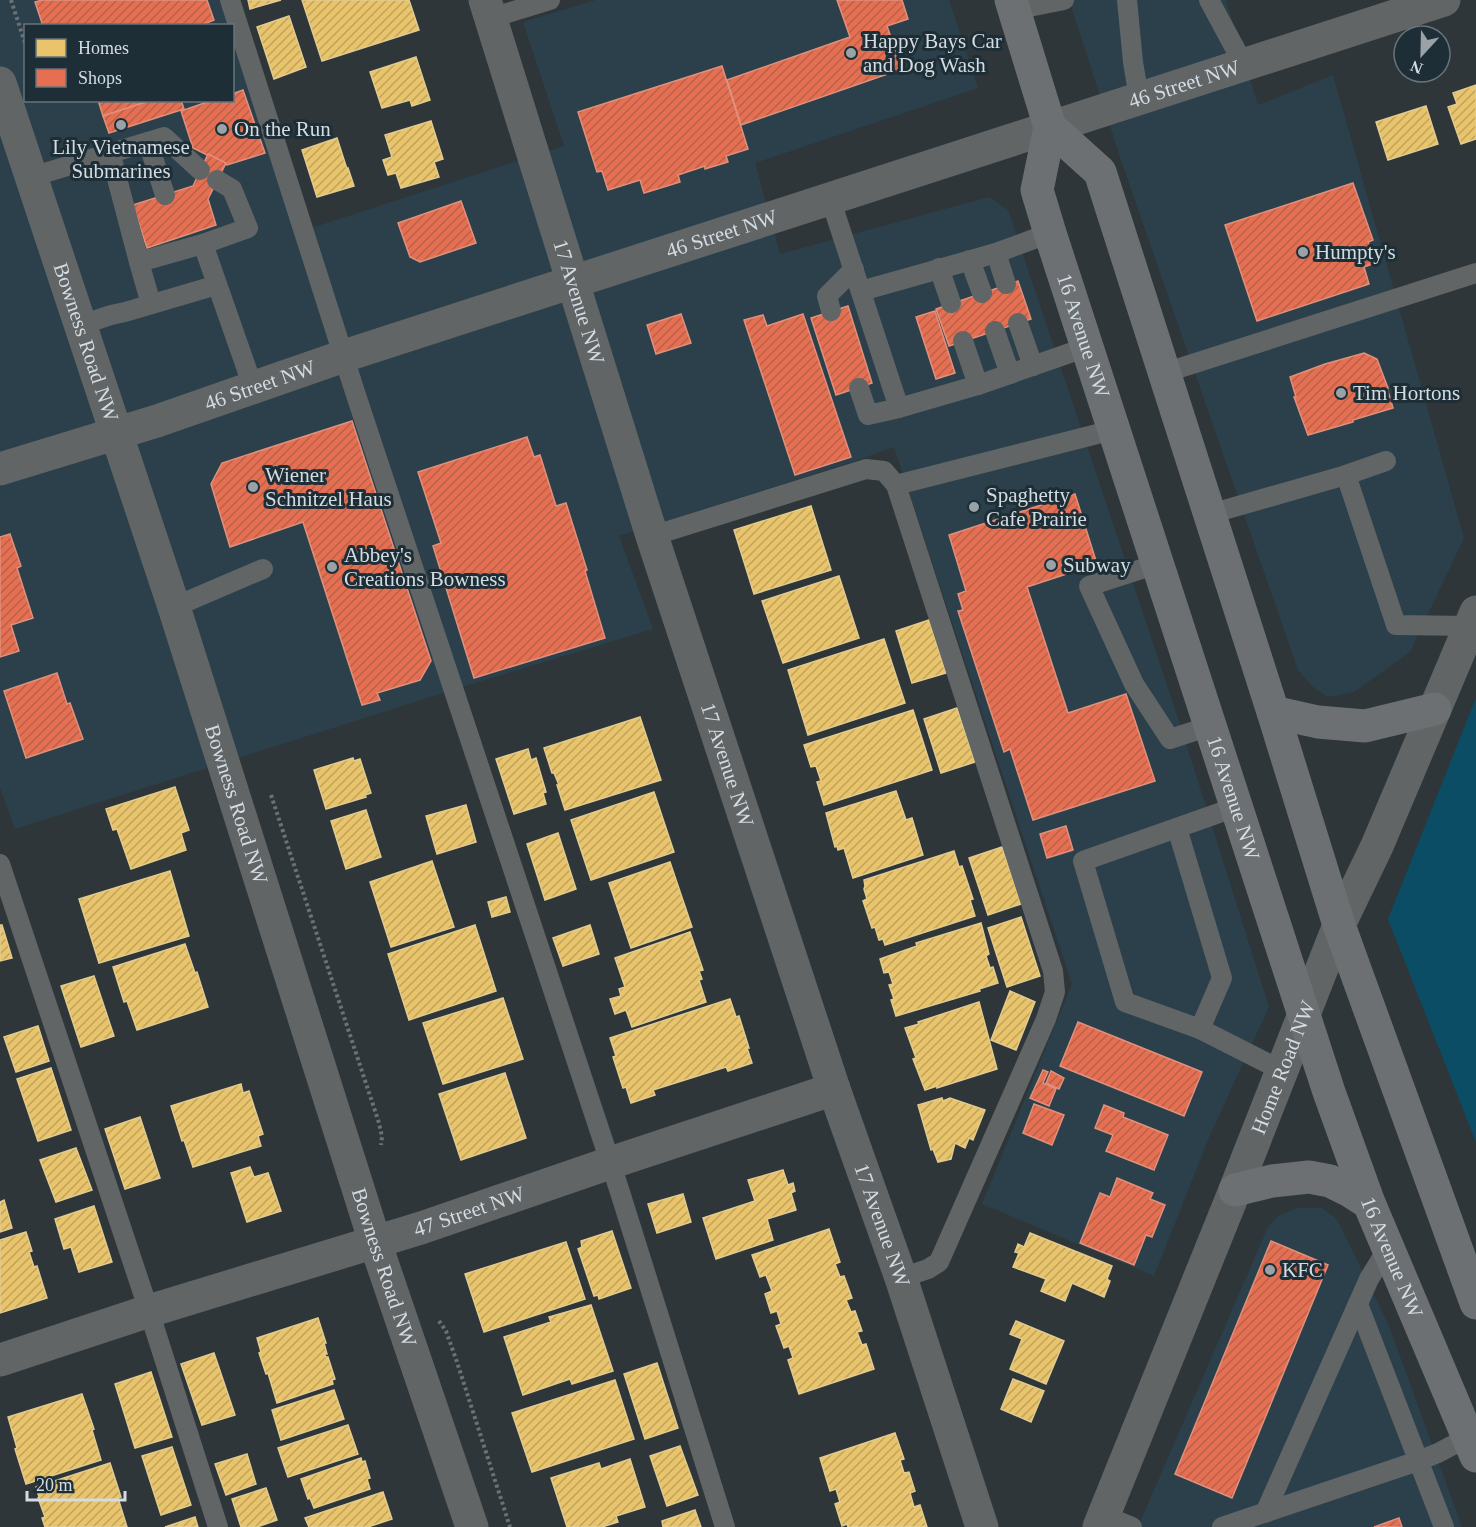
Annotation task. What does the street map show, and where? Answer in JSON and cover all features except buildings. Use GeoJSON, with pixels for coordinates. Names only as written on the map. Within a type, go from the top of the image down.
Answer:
{"type":"FeatureCollection","features":[{"type":"Feature","properties":{"kind":"highway","name":"16 Avenue NW"},"geometry":{"type":"LineString","coordinates":[[1013,5],[1050,127],[1036,190],[1329,1092],[1388,1248],[1472,1447]]}},
{"type":"Feature","properties":{"kind":"highway"},"geometry":{"type":"LineString","coordinates":[[1050,127],[1100,172],[1339,925],[1476,1303]]}},
{"type":"Feature","properties":{"kind":"highway"},"geometry":{"type":"LineString","coordinates":[[1273,712],[1318,722],[1365,726],[1435,709]]}},
{"type":"Feature","properties":{"kind":"highway"},"geometry":{"type":"LineString","coordinates":[[1235,1190],[1272,1181],[1309,1177],[1329,1181],[1370,1203]]}},
{"type":"Feature","properties":{"kind":"street","name":"46 Street NW"},"geometry":{"type":"LineString","coordinates":[[0,469],[157,421],[344,356],[1444,0]]}},
{"type":"Feature","properties":{"kind":"street","name":"17 Avenue NW"},"geometry":{"type":"LineString","coordinates":[[488,9],[652,536],[834,1089],[901,1278],[981,1527]]}},
{"type":"Feature","properties":{"kind":"street","name":"Bowness Road NW"},"geometry":{"type":"LineString","coordinates":[[0,83],[174,607],[375,1242],[472,1527]]}},
{"type":"Feature","properties":{"kind":"street","name":"Home Road NW"},"geometry":{"type":"LineString","coordinates":[[1111,1523],[1235,1190],[1339,925],[1377,846],[1473,619]]}},
{"type":"Feature","properties":{"kind":"street","name":"47 Street NW"},"geometry":{"type":"LineString","coordinates":[[0,1360],[149,1311],[375,1242],[834,1089]]}},
{"type":"Feature","properties":{"kind":"lane"},"geometry":{"type":"LineString","coordinates":[[230,0],[344,356],[610,1163],[725,1527]]}},
{"type":"Feature","properties":{"kind":"lane"},"geometry":{"type":"LineString","coordinates":[[488,9],[550,0]]}},
{"type":"Feature","properties":{"kind":"lane"},"geometry":{"type":"LineString","coordinates":[[1013,5],[1064,0]]}},
{"type":"Feature","properties":{"kind":"lane"},"geometry":{"type":"LineString","coordinates":[[1127,0],[1139,98]]}},
{"type":"Feature","properties":{"kind":"lane"},"geometry":{"type":"LineString","coordinates":[[1209,0],[1244,64]]}},
{"type":"Feature","properties":{"kind":"lane"},"geometry":{"type":"LineString","coordinates":[[31,177],[164,137],[200,170]]}},
{"type":"Feature","properties":{"kind":"lane"},"geometry":{"type":"LineString","coordinates":[[148,142],[165,195]]}},
{"type":"Feature","properties":{"kind":"lane"},"geometry":{"type":"LineString","coordinates":[[110,152],[151,304]]}},
{"type":"Feature","properties":{"kind":"lane"},"geometry":{"type":"LineString","coordinates":[[139,262],[182,243],[203,244],[248,228],[232,189],[218,180]]}},
{"type":"Feature","properties":{"kind":"lane"},"geometry":{"type":"LineString","coordinates":[[830,198],[899,408]]}},
{"type":"Feature","properties":{"kind":"lane"},"geometry":{"type":"LineString","coordinates":[[861,291],[996,253],[1050,233]]}},
{"type":"Feature","properties":{"kind":"lane"},"geometry":{"type":"LineString","coordinates":[[203,244],[253,387]]}},
{"type":"Feature","properties":{"kind":"lane"},"geometry":{"type":"LineString","coordinates":[[996,253],[1006,284]]}},
{"type":"Feature","properties":{"kind":"lane"},"geometry":{"type":"LineString","coordinates":[[970,260],[982,293]]}},
{"type":"Feature","properties":{"kind":"lane"},"geometry":{"type":"LineString","coordinates":[[939,268],[951,303]]}},
{"type":"Feature","properties":{"kind":"lane"},"geometry":{"type":"LineString","coordinates":[[831,311],[827,296],[854,269]]}},
{"type":"Feature","properties":{"kind":"lane"},"geometry":{"type":"LineString","coordinates":[[1164,373],[1476,273]]}},
{"type":"Feature","properties":{"kind":"lane"},"geometry":{"type":"LineString","coordinates":[[81,325],[217,285]]}},
{"type":"Feature","properties":{"kind":"lane"},"geometry":{"type":"LineString","coordinates":[[1018,323],[1034,366]]}},
{"type":"Feature","properties":{"kind":"lane"},"geometry":{"type":"LineString","coordinates":[[994,331],[1010,374]]}},
{"type":"Feature","properties":{"kind":"lane"},"geometry":{"type":"LineString","coordinates":[[963,342],[978,385]]}},
{"type":"Feature","properties":{"kind":"lane"},"geometry":{"type":"LineString","coordinates":[[859,388],[868,415],[978,385],[1087,347]]}},
{"type":"Feature","properties":{"kind":"lane"},"geometry":{"type":"LineString","coordinates":[[896,485],[1113,430]]}},
{"type":"Feature","properties":{"kind":"lane"},"geometry":{"type":"LineString","coordinates":[[1210,514],[1346,475],[1386,461]]}},
{"type":"Feature","properties":{"kind":"lane"},"geometry":{"type":"LineString","coordinates":[[652,536],[866,469],[884,471],[896,485],[1053,971],[1055,992],[1046,1018],[939,1262],[928,1269],[901,1278]]}},
{"type":"Feature","properties":{"kind":"lane"},"geometry":{"type":"LineString","coordinates":[[1346,475],[1396,625],[1473,619]]}},
{"type":"Feature","properties":{"kind":"lane"},"geometry":{"type":"LineString","coordinates":[[1157,564],[1089,586],[1134,684],[1170,740],[1210,726]]}},
{"type":"Feature","properties":{"kind":"lane"},"geometry":{"type":"LineString","coordinates":[[174,607],[263,569]]}},
{"type":"Feature","properties":{"kind":"lane"},"geometry":{"type":"LineString","coordinates":[[1236,807],[1083,861],[1125,1002],[1200,1029],[1281,1070]]}},
{"type":"Feature","properties":{"kind":"lane"},"geometry":{"type":"LineString","coordinates":[[1177,828],[1222,978],[1200,1029]]}},
{"type":"Feature","properties":{"kind":"lane"},"geometry":{"type":"LineString","coordinates":[[0,864],[149,1311],[218,1527]]}},
{"type":"Feature","properties":{"kind":"lane"},"geometry":{"type":"LineString","coordinates":[[1265,1513],[1369,1280],[1388,1248]]}},
{"type":"Feature","properties":{"kind":"lane"},"geometry":{"type":"LineString","coordinates":[[1358,1304],[1444,1527]]}},
{"type":"Feature","properties":{"kind":"lane"},"geometry":{"type":"LineString","coordinates":[[1222,1527],[1438,1453],[1472,1447]]}},
{"type":"Feature","properties":{"kind":"path"},"geometry":{"type":"LineString","coordinates":[[11,0],[24,40]]}},
{"type":"Feature","properties":{"kind":"path"},"geometry":{"type":"LineString","coordinates":[[433,1314],[446,1331],[510,1527]]}},
{"type":"Feature","properties":{"kind":"shaded area"},"geometry":{"type":"Polygon","coordinates":[[[0,0],[230,0],[302,231],[564,146],[523,22],[596,0],[949,0],[978,88],[755,163],[780,254],[989,197],[1008,210],[1179,721],[1269,1007],[1210,1135],[1154,1276],[982,1204],[1072,984],[894,447],[619,536],[653,629],[15,829],[0,788],[0,0]]]}},
{"type":"Feature","properties":{"kind":"shaded area"},"geometry":{"type":"Polygon","coordinates":[[[1069,0],[1226,0],[1258,105],[1333,75],[1464,538],[1410,652],[1354,692],[1328,697],[1313,687],[1298,670],[1121,160],[1069,0]]]}},
{"type":"Feature","properties":{"kind":"shaded area"},"geometry":{"type":"Polygon","coordinates":[[[1476,698],[1476,1142],[1388,919],[1476,698]]]}},
{"type":"Feature","properties":{"kind":"shaded area"},"geometry":{"type":"Polygon","coordinates":[[[1297,1208],[1322,1208],[1337,1219],[1389,1326],[1462,1527],[1138,1527],[1268,1227],[1278,1216],[1297,1208]]]}},
{"type":"Feature","properties":{"kind":"place","name":"Happy Bays Car and Dog Wash"},"geometry":{"type":"Point","coordinates":[851,53]}},
{"type":"Feature","properties":{"kind":"place","name":"Lily Vietnamese Submarines"},"geometry":{"type":"Point","coordinates":[121,125]}},
{"type":"Feature","properties":{"kind":"place","name":"On the Run"},"geometry":{"type":"Point","coordinates":[222,129]}},
{"type":"Feature","properties":{"kind":"place","name":"Humpty's"},"geometry":{"type":"Point","coordinates":[1303,252]}},
{"type":"Feature","properties":{"kind":"place","name":"Tim Hortons"},"geometry":{"type":"Point","coordinates":[1341,393]}},
{"type":"Feature","properties":{"kind":"place","name":"Wiener Schnitzel Haus"},"geometry":{"type":"Point","coordinates":[253,487]}},
{"type":"Feature","properties":{"kind":"place","name":"Spaghetty Cafe Prairie"},"geometry":{"type":"Point","coordinates":[974,507]}},
{"type":"Feature","properties":{"kind":"place","name":"Subway"},"geometry":{"type":"Point","coordinates":[1051,565]}},
{"type":"Feature","properties":{"kind":"place","name":"Abbey's Creations Bowness"},"geometry":{"type":"Point","coordinates":[332,567]}},
{"type":"Feature","properties":{"kind":"place","name":"KFC"},"geometry":{"type":"Point","coordinates":[1270,1270]}}]}
